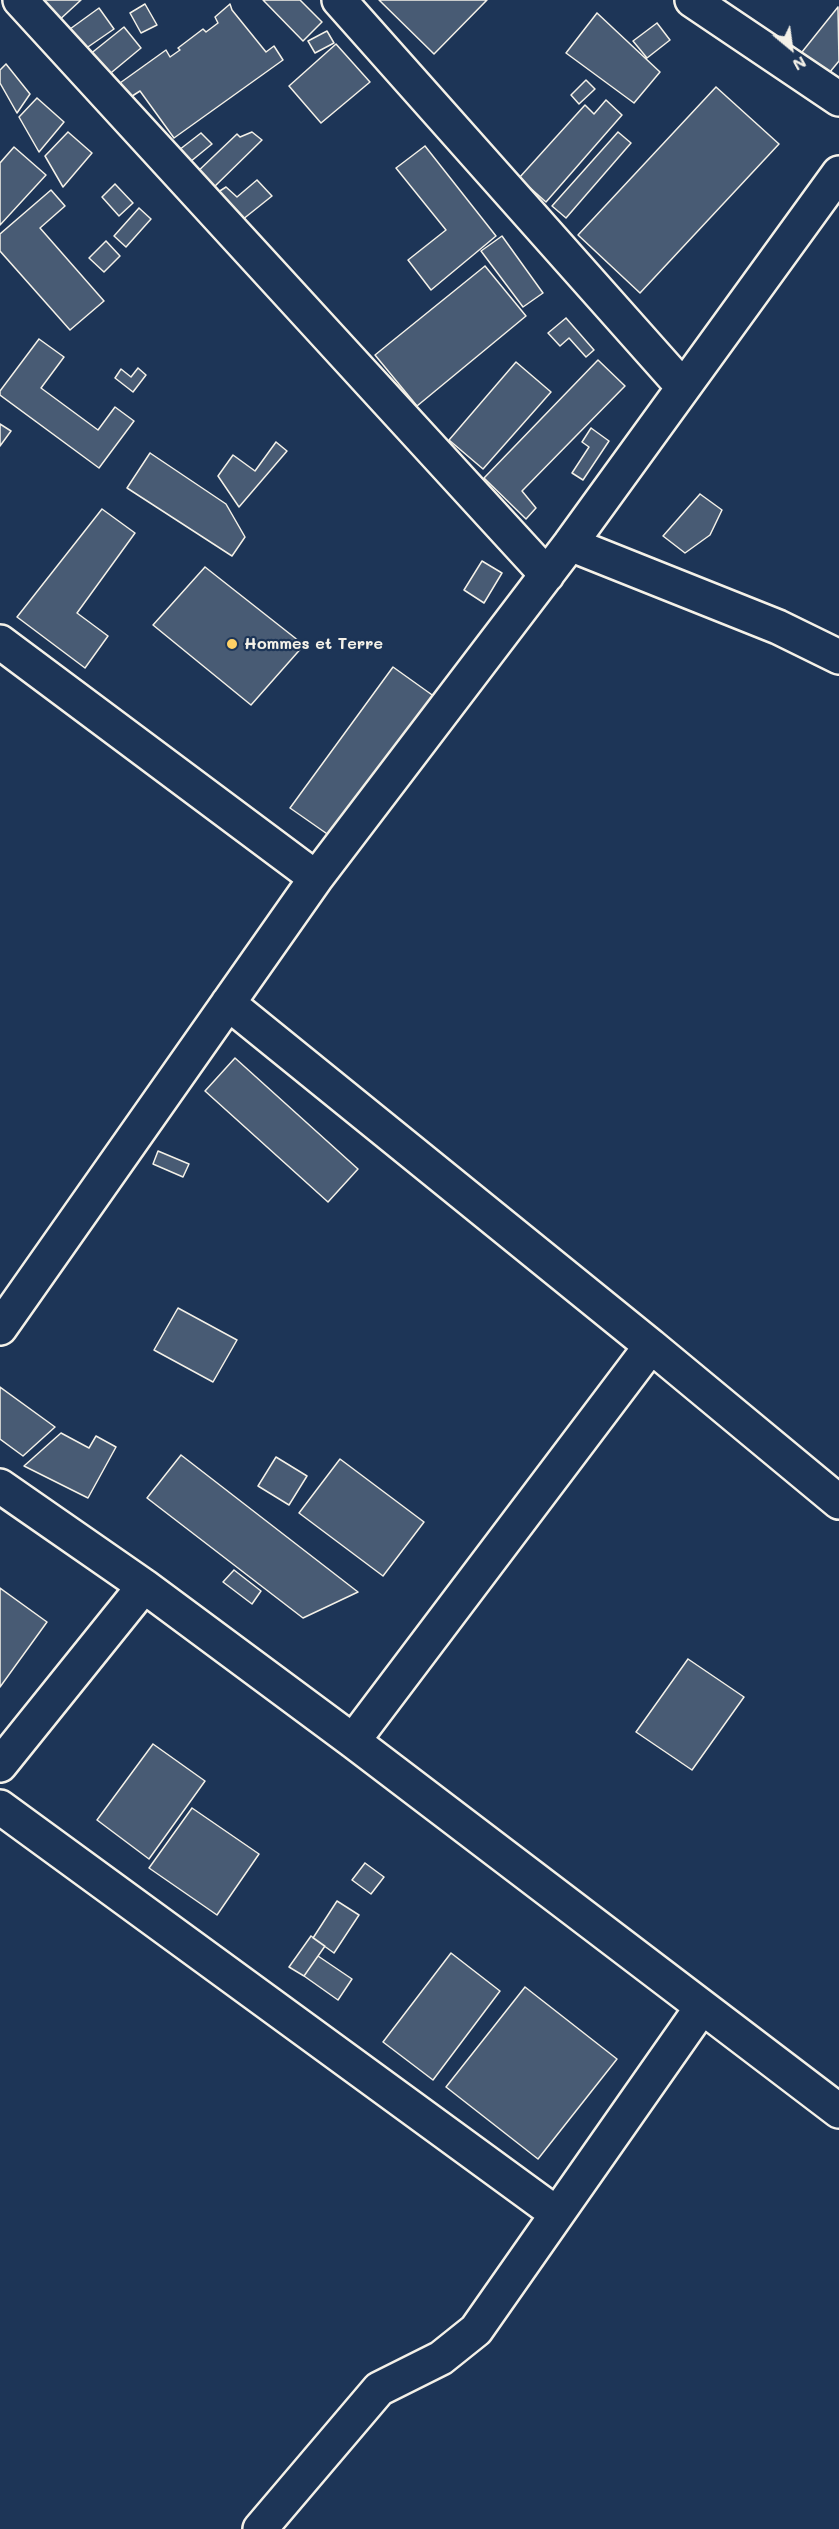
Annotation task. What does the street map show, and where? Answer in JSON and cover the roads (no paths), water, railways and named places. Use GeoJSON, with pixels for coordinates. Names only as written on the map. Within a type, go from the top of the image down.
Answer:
{"type":"FeatureCollection","features":[{"type":"Feature","properties":{"kind":"street"},"geometry":{"type":"LineString","coordinates":[[20,0],[547,574]]}},
{"type":"Feature","properties":{"kind":"street"},"geometry":{"type":"LineString","coordinates":[[339,0],[683,387]]}},
{"type":"Feature","properties":{"kind":"street"},"geometry":{"type":"LineString","coordinates":[[692,0],[839,99]]}},
{"type":"Feature","properties":{"kind":"street"},"geometry":{"type":"LineString","coordinates":[[0,1328],[316,878],[570,544],[839,173]]}},
{"type":"Feature","properties":{"kind":"street"},"geometry":{"type":"LineString","coordinates":[[570,544],[778,627],[839,657]]}},
{"type":"Feature","properties":{"kind":"street"},"geometry":{"type":"LineString","coordinates":[[0,642],[316,878]]}},
{"type":"Feature","properties":{"kind":"street"},"geometry":{"type":"LineString","coordinates":[[228,1003],[651,1346],[839,1502]]}},
{"type":"Feature","properties":{"kind":"street"},"geometry":{"type":"LineString","coordinates":[[353,1741],[651,1346]]}},
{"type":"Feature","properties":{"kind":"street"},"geometry":{"type":"LineString","coordinates":[[0,1486],[144,1586],[353,1741],[839,2110]]}},
{"type":"Feature","properties":{"kind":"street"},"geometry":{"type":"LineString","coordinates":[[0,1765],[144,1586]]}},
{"type":"Feature","properties":{"kind":"street"},"geometry":{"type":"LineString","coordinates":[[0,1808],[557,2214]]}},
{"type":"Feature","properties":{"kind":"street"},"geometry":{"type":"LineString","coordinates":[[260,2529],[379,2389],[441,2358],[476,2330],[702,2007]]}},
{"type":"Feature","properties":{"kind":"place","name":"Hommes et Terre"},"geometry":{"type":"Point","coordinates":[232,644]}}]}
